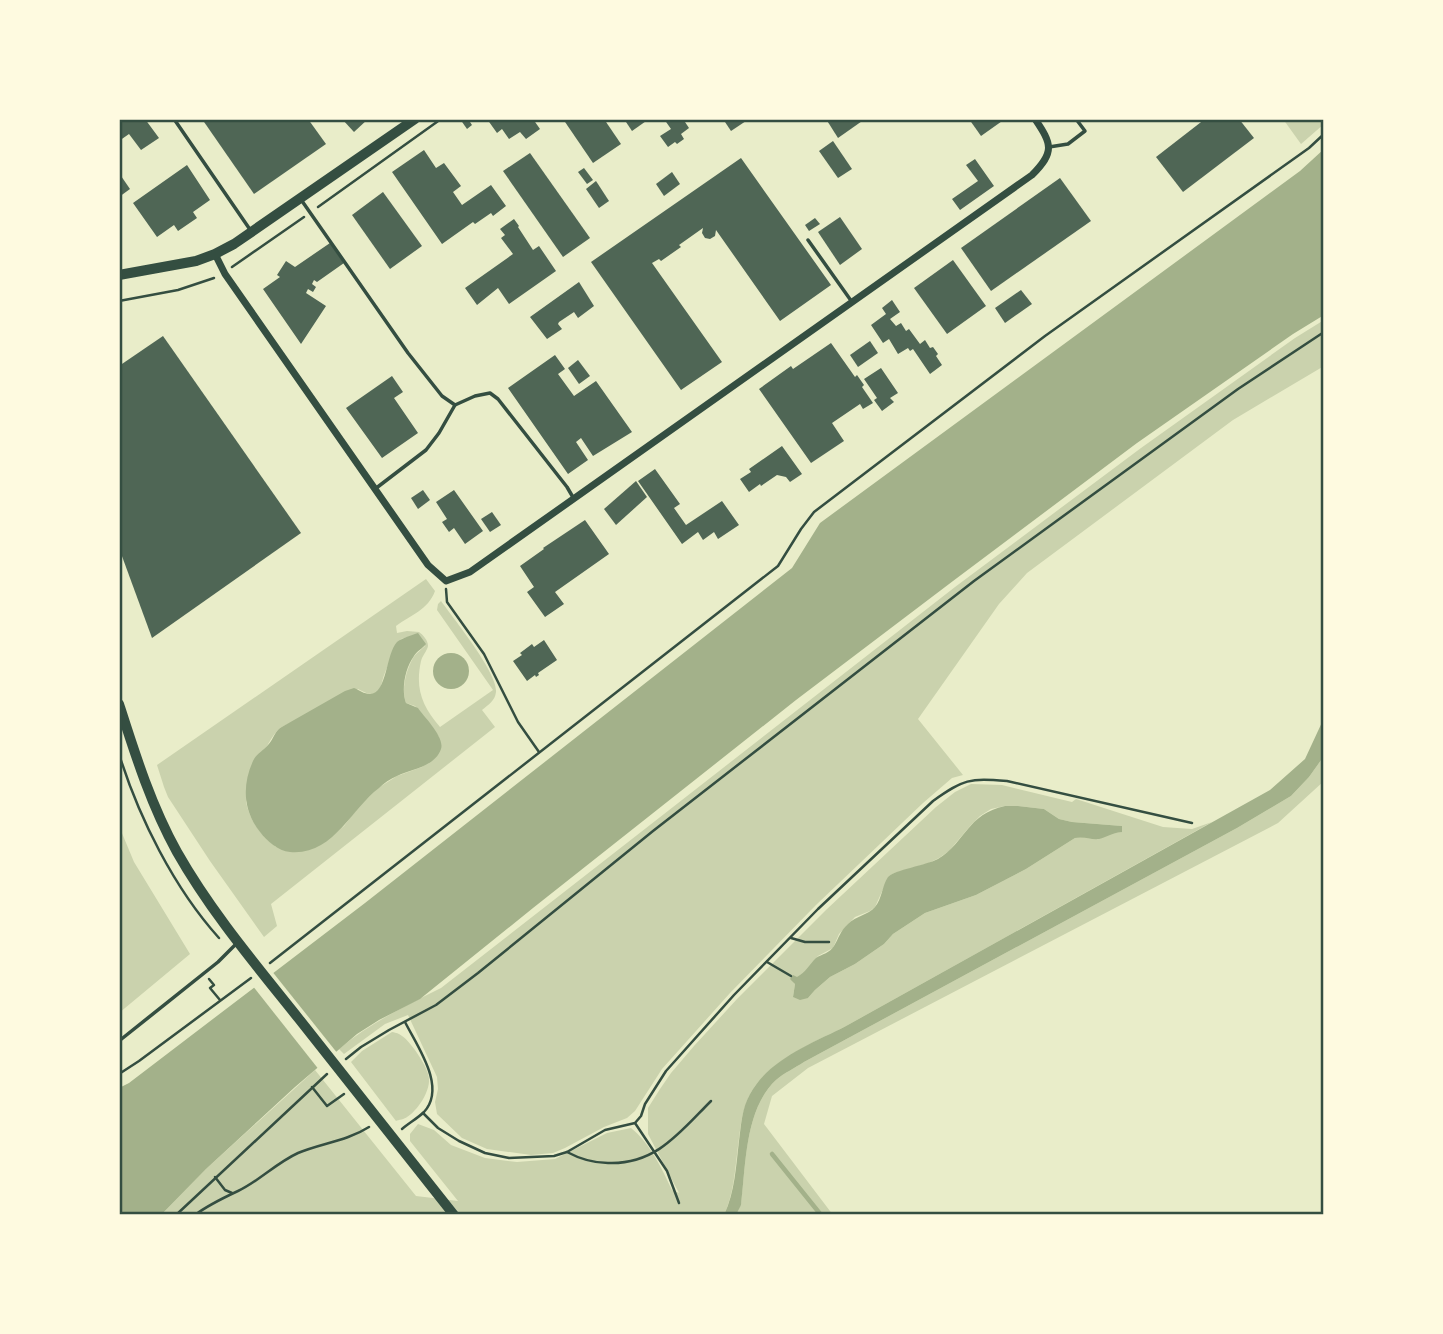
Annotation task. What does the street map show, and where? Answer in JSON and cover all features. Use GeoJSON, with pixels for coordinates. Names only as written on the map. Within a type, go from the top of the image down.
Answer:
{"type":"FeatureCollection","features":[{"type":"Feature","properties":{"kind":"main road"},"geometry":{"type":"LineString","coordinates":[[119,275],[197,261],[215,254],[301,199],[415,119]]}},
{"type":"Feature","properties":{"kind":"street"},"geometry":{"type":"LineString","coordinates":[[215,254],[225,274],[428,565],[446,581],[470,572],[1032,175],[1042,165],[1049,147],[1046,135],[1035,119]]}},
{"type":"Feature","properties":{"kind":"street"},"geometry":{"type":"LineString","coordinates":[[119,704],[152,799],[177,851],[208,901],[255,968],[454,1215]]}},
{"type":"Feature","properties":{"kind":"lane"},"geometry":{"type":"LineString","coordinates":[[174,119],[252,232]]}},
{"type":"Feature","properties":{"kind":"lane"},"geometry":{"type":"LineString","coordinates":[[1049,147],[1068,144],[1085,131],[1076,119]]}},
{"type":"Feature","properties":{"kind":"lane"},"geometry":{"type":"LineString","coordinates":[[301,199],[408,354],[442,396],[455,405]]}},
{"type":"Feature","properties":{"kind":"lane"},"geometry":{"type":"LineString","coordinates":[[808,240],[852,302]]}},
{"type":"Feature","properties":{"kind":"lane"},"geometry":{"type":"LineString","coordinates":[[375,489],[426,450],[455,405],[490,393],[498,399],[567,487],[573,499]]}},
{"type":"Feature","properties":{"kind":"lane"},"geometry":{"type":"LineString","coordinates":[[119,1041],[218,962],[238,942]]}},
{"type":"Feature","properties":{"kind":"path"},"geometry":{"type":"LineString","coordinates":[[267,965],[778,566],[814,512],[1045,335],[1324,135]]}},
{"type":"Feature","properties":{"kind":"path"},"geometry":{"type":"LineString","coordinates":[[347,1058],[361,1046],[436,1005],[653,831],[974,581],[1238,389],[1324,332]]}},
{"type":"Feature","properties":{"kind":"path"},"geometry":{"type":"LineString","coordinates":[[446,581],[447,602],[484,654],[525,733],[539,752]]}},
{"type":"Feature","properties":{"kind":"path"},"geometry":{"type":"LineString","coordinates":[[423,1113],[438,1128],[459,1141],[485,1153],[509,1158],[554,1156],[567,1152],[605,1130],[635,1123],[666,1071],[734,995],[818,909],[933,801],[952,787],[968,780],[1007,781],[1192,823]]}},
{"type":"Feature","properties":{"kind":"path"},"geometry":{"type":"LineString","coordinates":[[790,938],[805,942],[829,942]]}},
{"type":"Feature","properties":{"kind":"path"},"geometry":{"type":"LineString","coordinates":[[767,962],[791,976]]}},
{"type":"Feature","properties":{"kind":"path"},"geometry":{"type":"LineString","coordinates":[[119,1074],[220,1000],[255,968]]}},
{"type":"Feature","properties":{"kind":"path"},"geometry":{"type":"LineString","coordinates":[[214,985],[210,988],[220,1000]]}},
{"type":"Feature","properties":{"kind":"path"},"geometry":{"type":"LineString","coordinates":[[392,1136],[423,1113],[430,1104],[432,1092],[432,1077],[405,1022]]}},
{"type":"Feature","properties":{"kind":"path"},"geometry":{"type":"LineString","coordinates":[[176,1215],[321,1079]]}},
{"type":"Feature","properties":{"kind":"path"},"geometry":{"type":"LineString","coordinates":[[312,1087],[327,1106],[344,1094]]}},
{"type":"Feature","properties":{"kind":"path"},"geometry":{"type":"LineString","coordinates":[[567,1152],[595,1163],[619,1164],[639,1160],[665,1145],[711,1101]]}},
{"type":"Feature","properties":{"kind":"path"},"geometry":{"type":"LineString","coordinates":[[635,1123],[667,1171],[679,1203]]}},
{"type":"Feature","properties":{"kind":"path"},"geometry":{"type":"LineString","coordinates":[[195,1215],[286,1159],[354,1136],[368,1127]]}},
{"type":"Feature","properties":{"kind":"path"},"geometry":{"type":"LineString","coordinates":[[215,1177],[225,1191],[232,1193]]}},
{"type":"Feature","properties":{"kind":"shaded area"},"geometry":{"type":"Polygon","coordinates":[[[1283,119],[1324,119],[1324,124],[1301,144],[1283,119]]]}},
{"type":"Feature","properties":{"kind":"shaded area"},"geometry":{"type":"Polygon","coordinates":[[[1324,149],[1324,315],[1137,443],[953,581],[796,700],[420,999],[357,1034],[206,1169],[161,1215],[119,1215],[119,1088],[365,903],[792,568],[820,523],[1300,171],[1324,149]]]}},
{"type":"Feature","properties":{"kind":"shaded area"},"geometry":{"type":"Polygon","coordinates":[[[1324,320],[1324,366],[1233,420],[1027,573],[999,604],[918,719],[963,775],[952,778],[923,803],[816,905],[730,993],[662,1069],[635,1111],[627,1118],[553,1153],[531,1155],[487,1149],[462,1138],[437,1114],[437,1077],[408,1015],[385,1024],[344,1054],[339,1049],[375,1023],[441,988],[955,587],[1141,448],[1324,320]]]}},
{"type":"Feature","properties":{"kind":"shaded area"},"geometry":{"type":"Polygon","coordinates":[[[426,579],[435,591],[432,598],[424,608],[396,626],[397,633],[419,632],[427,642],[419,680],[424,704],[429,712],[440,727],[493,690],[437,610],[441,601],[483,659],[495,683],[494,698],[482,710],[495,727],[271,904],[277,926],[264,937],[168,797],[157,765],[426,579]],[[418,634],[401,639],[379,691],[372,694],[358,689],[280,728],[274,735],[260,763],[246,802],[257,828],[276,847],[325,842],[344,826],[378,788],[397,776],[422,767],[437,755],[439,737],[415,706],[406,703],[405,698],[404,686],[408,668],[414,656],[425,646],[418,634]]]}},
{"type":"Feature","properties":{"kind":"shaded area"},"geometry":{"type":"Polygon","coordinates":[[[418,633],[426,644],[415,654],[408,667],[404,686],[405,698],[406,703],[418,708],[437,733],[441,744],[438,755],[428,764],[385,783],[330,839],[318,847],[290,852],[273,845],[254,824],[247,807],[247,779],[254,759],[280,728],[345,691],[354,688],[368,694],[376,692],[383,680],[393,647],[404,638],[418,633]]]}},
{"type":"Feature","properties":{"kind":"shaded area"},"geometry":{"type":"Polygon","coordinates":[[[451,653],[463,659],[469,671],[463,683],[451,689],[439,683],[433,671],[439,659],[451,653]]]}},
{"type":"Feature","properties":{"kind":"shaded area"},"geometry":{"type":"Polygon","coordinates":[[[1324,718],[1324,756],[1291,796],[1237,828],[804,1062],[776,1080],[758,1106],[753,1121],[746,1155],[741,1205],[736,1215],[724,1215],[733,1188],[745,1105],[758,1082],[768,1071],[793,1053],[1270,790],[1305,759],[1324,718]]]}},
{"type":"Feature","properties":{"kind":"shaded area"},"geometry":{"type":"Polygon","coordinates":[[[1324,756],[1324,781],[1278,823],[808,1068],[772,1096],[764,1124],[833,1215],[736,1215],[741,1204],[753,1121],[766,1092],[779,1077],[1237,828],[1291,796],[1324,756]]]}},
{"type":"Feature","properties":{"kind":"shaded area"},"geometry":{"type":"Polygon","coordinates":[[[971,784],[1002,785],[1072,802],[1076,799],[1163,827],[1192,829],[1212,822],[803,1048],[774,1067],[752,1090],[744,1109],[732,1190],[724,1215],[161,1215],[206,1169],[315,1070],[416,1196],[458,1201],[410,1141],[410,1134],[418,1124],[434,1130],[451,1145],[485,1158],[517,1162],[555,1159],[607,1133],[631,1128],[650,1149],[672,1190],[679,1193],[648,1134],[648,1108],[671,1073],[737,999],[827,909],[955,792],[971,784]],[[1018,806],[991,809],[980,816],[949,851],[939,858],[889,876],[875,907],[855,917],[839,934],[833,948],[818,956],[804,974],[792,980],[795,984],[793,997],[808,998],[830,977],[855,964],[925,913],[976,895],[1026,869],[1075,838],[1092,838],[1122,832],[1122,826],[1072,822],[1059,819],[1044,809],[1018,806]]]}},
{"type":"Feature","properties":{"kind":"shaded area"},"geometry":{"type":"Polygon","coordinates":[[[1005,806],[1044,809],[1059,819],[1072,822],[1122,826],[1122,832],[1099,839],[1075,838],[1026,869],[976,895],[925,913],[855,964],[830,977],[808,998],[800,1000],[793,997],[795,984],[790,979],[793,975],[797,977],[805,971],[816,958],[834,946],[848,924],[875,907],[891,874],[938,859],[955,845],[982,815],[1005,806]]]}},
{"type":"Feature","properties":{"kind":"shaded area"},"geometry":{"type":"Polygon","coordinates":[[[119,826],[134,862],[190,954],[119,1013],[119,826]]]}},
{"type":"Feature","properties":{"kind":"shaded area"},"geometry":{"type":"Polygon","coordinates":[[[392,1032],[406,1039],[414,1049],[426,1068],[429,1079],[419,1106],[406,1118],[396,1121],[351,1062],[362,1051],[392,1032]]]}},
{"type":"Feature","properties":{"kind":"pier"},"geometry":{"type":"Polygon","coordinates":[[[271,970],[338,1054],[320,1071],[252,985],[271,970]]]}},
{"type":"Feature","properties":{"kind":"building"},"geometry":{"type":"Polygon","coordinates":[[[119,119],[145,119],[159,138],[141,150],[129,134],[119,141],[119,119]]]}},
{"type":"Feature","properties":{"kind":"building"},"geometry":{"type":"Polygon","coordinates":[[[202,119],[308,119],[326,144],[254,194],[202,119]]]}},
{"type":"Feature","properties":{"kind":"building"},"geometry":{"type":"Polygon","coordinates":[[[342,119],[368,119],[354,132],[342,119]]]}},
{"type":"Feature","properties":{"kind":"building"},"geometry":{"type":"Polygon","coordinates":[[[460,119],[468,119],[472,125],[467,129],[460,119]]]}},
{"type":"Feature","properties":{"kind":"building"},"geometry":{"type":"Polygon","coordinates":[[[487,119],[533,119],[540,129],[526,139],[520,132],[509,139],[502,129],[497,133],[487,119]]]}},
{"type":"Feature","properties":{"kind":"building"},"geometry":{"type":"Polygon","coordinates":[[[563,119],[604,119],[621,144],[593,163],[563,119]]]}},
{"type":"Feature","properties":{"kind":"building"},"geometry":{"type":"Polygon","coordinates":[[[631,119],[649,119],[632,131],[626,122],[631,119]]]}},
{"type":"Feature","properties":{"kind":"building"},"geometry":{"type":"Polygon","coordinates":[[[664,119],[689,119],[685,122],[689,128],[681,134],[684,139],[668,147],[660,136],[671,129],[664,119]]]}},
{"type":"Feature","properties":{"kind":"building"},"geometry":{"type":"Polygon","coordinates":[[[723,119],[749,119],[731,131],[723,119]]]}},
{"type":"Feature","properties":{"kind":"building"},"geometry":{"type":"Polygon","coordinates":[[[826,119],[865,119],[838,138],[826,119]]]}},
{"type":"Feature","properties":{"kind":"building"},"geometry":{"type":"Polygon","coordinates":[[[969,119],[1005,119],[981,136],[969,119]]]}},
{"type":"Feature","properties":{"kind":"building"},"geometry":{"type":"Polygon","coordinates":[[[1205,119],[1239,119],[1254,138],[1183,192],[1156,157],[1205,119]]]}},
{"type":"Feature","properties":{"kind":"building"},"geometry":{"type":"Polygon","coordinates":[[[833,141],[852,169],[838,178],[819,151],[833,141]]]}},
{"type":"Feature","properties":{"kind":"building"},"geometry":{"type":"Polygon","coordinates":[[[424,150],[436,168],[444,163],[461,186],[453,192],[462,205],[491,185],[506,206],[493,216],[491,213],[475,224],[473,222],[442,244],[392,172],[424,150]]]}},
{"type":"Feature","properties":{"kind":"building"},"geometry":{"type":"Polygon","coordinates":[[[530,153],[590,238],[563,257],[503,171],[530,153]]]}},
{"type":"Feature","properties":{"kind":"building"},"geometry":{"type":"Polygon","coordinates":[[[741,158],[831,285],[780,321],[716,230],[715,236],[710,239],[705,238],[703,228],[661,261],[659,259],[652,263],[722,362],[681,390],[591,262],[741,158]]]}},
{"type":"Feature","properties":{"kind":"building"},"geometry":{"type":"Polygon","coordinates":[[[975,159],[994,186],[960,210],[952,199],[978,181],[966,165],[975,159]]]}},
{"type":"Feature","properties":{"kind":"building"},"geometry":{"type":"Polygon","coordinates":[[[187,165],[210,200],[193,212],[197,218],[178,231],[174,225],[157,237],[133,203],[187,165]]]}},
{"type":"Feature","properties":{"kind":"building"},"geometry":{"type":"Polygon","coordinates":[[[584,168],[593,180],[587,184],[578,172],[584,168]]]}},
{"type":"Feature","properties":{"kind":"building"},"geometry":{"type":"Polygon","coordinates":[[[672,172],[680,184],[664,196],[656,184],[672,172]]]}},
{"type":"Feature","properties":{"kind":"building"},"geometry":{"type":"Polygon","coordinates":[[[119,173],[130,189],[119,197],[119,173]]]}},
{"type":"Feature","properties":{"kind":"building"},"geometry":{"type":"Polygon","coordinates":[[[1060,178],[1091,221],[991,291],[961,248],[1060,178]]]}},
{"type":"Feature","properties":{"kind":"building"},"geometry":{"type":"Polygon","coordinates":[[[596,181],[609,201],[599,208],[586,189],[596,181]]]}},
{"type":"Feature","properties":{"kind":"building"},"geometry":{"type":"Polygon","coordinates":[[[383,192],[422,246],[390,269],[352,215],[383,192]]]}},
{"type":"Feature","properties":{"kind":"building"},"geometry":{"type":"Polygon","coordinates":[[[840,217],[862,249],[840,265],[818,232],[840,217]]]}},
{"type":"Feature","properties":{"kind":"building"},"geometry":{"type":"Polygon","coordinates":[[[815,218],[820,224],[809,231],[805,225],[815,218]]]}},
{"type":"Feature","properties":{"kind":"building"},"geometry":{"type":"Polygon","coordinates":[[[514,219],[533,250],[539,246],[556,271],[509,304],[498,288],[477,305],[465,288],[513,254],[501,238],[505,235],[500,229],[514,219]]]}},
{"type":"Feature","properties":{"kind":"building"},"geometry":{"type":"Polygon","coordinates":[[[330,243],[344,263],[317,282],[314,280],[312,284],[316,287],[313,292],[308,289],[306,293],[326,306],[301,344],[263,289],[280,277],[277,275],[286,261],[295,267],[330,243]]]}},
{"type":"Feature","properties":{"kind":"building"},"geometry":{"type":"Polygon","coordinates":[[[953,260],[986,306],[947,334],[914,288],[953,260]]]}},
{"type":"Feature","properties":{"kind":"building"},"geometry":{"type":"Polygon","coordinates":[[[579,282],[594,306],[578,318],[574,312],[559,322],[562,329],[547,339],[530,317],[579,282]]]}},
{"type":"Feature","properties":{"kind":"building"},"geometry":{"type":"Polygon","coordinates":[[[1021,290],[1032,304],[1005,323],[995,308],[1021,290]]]}},
{"type":"Feature","properties":{"kind":"building"},"geometry":{"type":"Polygon","coordinates":[[[892,300],[900,312],[890,319],[896,326],[901,323],[906,331],[909,329],[920,344],[925,340],[938,354],[936,356],[942,365],[930,374],[913,349],[910,351],[908,348],[898,354],[889,339],[883,343],[871,325],[886,314],[882,308],[892,300]]]}},
{"type":"Feature","properties":{"kind":"building"},"geometry":{"type":"Polygon","coordinates":[[[163,336],[301,533],[152,638],[119,548],[119,366],[163,336]]]}},
{"type":"Feature","properties":{"kind":"building"},"geometry":{"type":"Polygon","coordinates":[[[870,341],[878,353],[858,367],[850,355],[870,341]]]}},
{"type":"Feature","properties":{"kind":"building"},"geometry":{"type":"Polygon","coordinates":[[[831,343],[855,377],[857,375],[864,385],[862,387],[873,403],[863,409],[860,404],[832,423],[844,441],[811,463],[759,389],[791,366],[793,369],[831,343]]]}},
{"type":"Feature","properties":{"kind":"building"},"geometry":{"type":"Polygon","coordinates":[[[555,355],[565,369],[558,374],[574,396],[596,381],[632,432],[593,456],[581,438],[576,442],[588,460],[568,474],[508,388],[555,355]]]}},
{"type":"Feature","properties":{"kind":"building"},"geometry":{"type":"Polygon","coordinates":[[[578,360],[590,376],[579,384],[568,368],[578,360]]]}},
{"type":"Feature","properties":{"kind":"building"},"geometry":{"type":"Polygon","coordinates":[[[881,368],[898,393],[890,398],[894,402],[882,411],[864,379],[881,368]]]}},
{"type":"Feature","properties":{"kind":"building"},"geometry":{"type":"Polygon","coordinates":[[[392,376],[403,392],[394,398],[418,433],[382,458],[346,408],[392,376]]]}},
{"type":"Feature","properties":{"kind":"building"},"geometry":{"type":"Polygon","coordinates":[[[782,446],[802,474],[790,482],[786,477],[777,475],[749,492],[740,479],[751,472],[749,469],[782,446]]]}},
{"type":"Feature","properties":{"kind":"building"},"geometry":{"type":"Polygon","coordinates":[[[655,469],[680,504],[674,508],[686,525],[722,501],[739,525],[718,539],[714,532],[703,540],[698,532],[682,544],[638,481],[655,469]]]}},
{"type":"Feature","properties":{"kind":"building"},"geometry":{"type":"Polygon","coordinates":[[[636,481],[647,497],[616,525],[604,509],[636,481]]]}},
{"type":"Feature","properties":{"kind":"building"},"geometry":{"type":"Polygon","coordinates":[[[423,490],[430,500],[418,509],[411,498],[423,490]]]}},
{"type":"Feature","properties":{"kind":"building"},"geometry":{"type":"Polygon","coordinates":[[[454,490],[483,531],[465,544],[454,528],[449,532],[442,522],[447,519],[436,502],[454,490]]]}},
{"type":"Feature","properties":{"kind":"building"},"geometry":{"type":"Polygon","coordinates":[[[492,512],[501,525],[490,532],[481,519],[492,512]]]}},
{"type":"Feature","properties":{"kind":"building"},"geometry":{"type":"Polygon","coordinates":[[[585,520],[609,554],[555,592],[564,604],[545,617],[527,592],[534,587],[520,566],[585,520]]]}},
{"type":"Feature","properties":{"kind":"building"},"geometry":{"type":"Polygon","coordinates":[[[544,640],[557,660],[527,681],[513,661],[532,644],[534,647],[544,640]]]}},
{"type":"Feature","properties":{"kind":"waterway"},"geometry":{"type":"LineString","coordinates":[[772,1154],[821,1215]]}}]}
